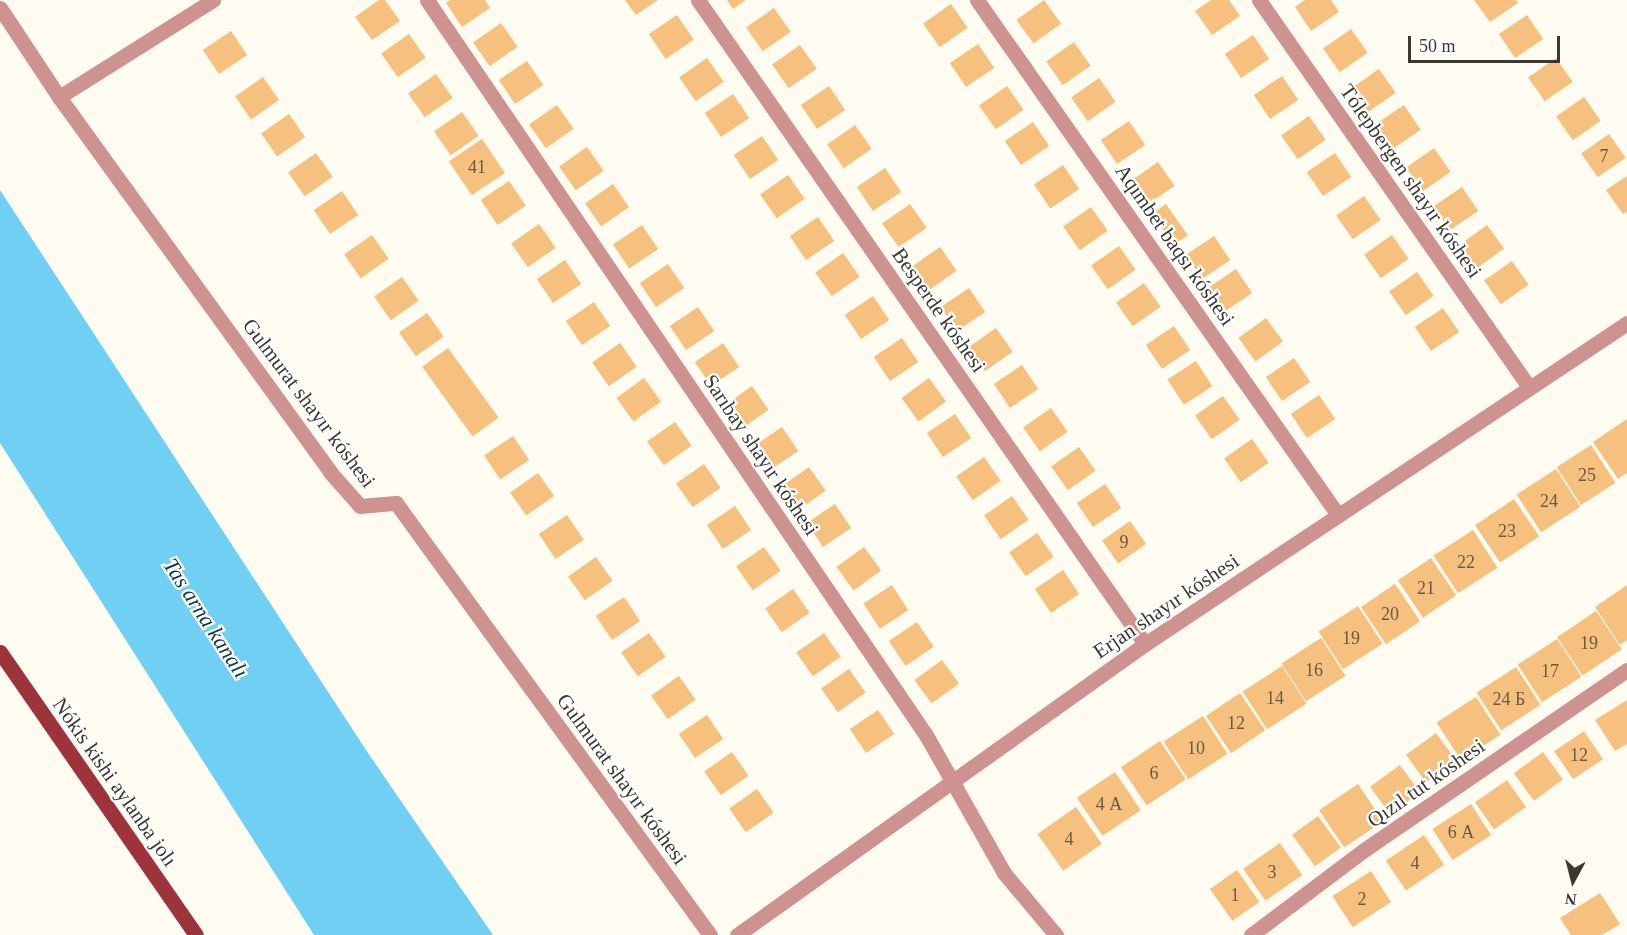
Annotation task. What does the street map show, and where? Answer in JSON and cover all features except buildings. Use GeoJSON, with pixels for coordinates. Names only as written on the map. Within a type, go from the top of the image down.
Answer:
{"type":"FeatureCollection","features":[{"type":"Feature","properties":{"kind":"main road","name":"Nókis kishi aylanba jolı"},"geometry":{"type":"LineString","coordinates":[[0,652],[196,935]]}},
{"type":"Feature","properties":{"kind":"street"},"geometry":{"type":"LineString","coordinates":[[59,97],[213,0]]}},
{"type":"Feature","properties":{"kind":"street","name":"Sarıbay shayır kóshesi"},"geometry":{"type":"LineString","coordinates":[[427,0],[926,735],[1004,873],[1056,935]]}},
{"type":"Feature","properties":{"kind":"street","name":"Besperde kóshesi"},"geometry":{"type":"LineString","coordinates":[[698,0],[1145,644]]}},
{"type":"Feature","properties":{"kind":"street","name":"Aqımbet baqsı kóshesi"},"geometry":{"type":"LineString","coordinates":[[977,0],[1338,515]]}},
{"type":"Feature","properties":{"kind":"street","name":"Tólepbergen shayır kóshesi"},"geometry":{"type":"LineString","coordinates":[[1259,0],[1528,385]]}},
{"type":"Feature","properties":{"kind":"street","name":"Gulmurat shayır kóshesi"},"geometry":{"type":"LineString","coordinates":[[0,8],[59,97],[330,472],[360,506],[396,504],[710,935]]}},
{"type":"Feature","properties":{"kind":"street","name":"Erjan shayır kóshesi"},"geometry":{"type":"LineString","coordinates":[[737,935],[1145,644],[1528,385],[1627,323]]}},
{"type":"Feature","properties":{"kind":"street","name":"Qızıl tut kóshesi"},"geometry":{"type":"LineString","coordinates":[[1251,935],[1364,850],[1627,670]]}},
{"type":"Feature","properties":{"kind":"water","name":"Tas arna kanalı"},"geometry":{"type":"Polygon","coordinates":[[[0,190],[368,753],[493,935],[314,935],[0,443],[0,190]]]}}]}
